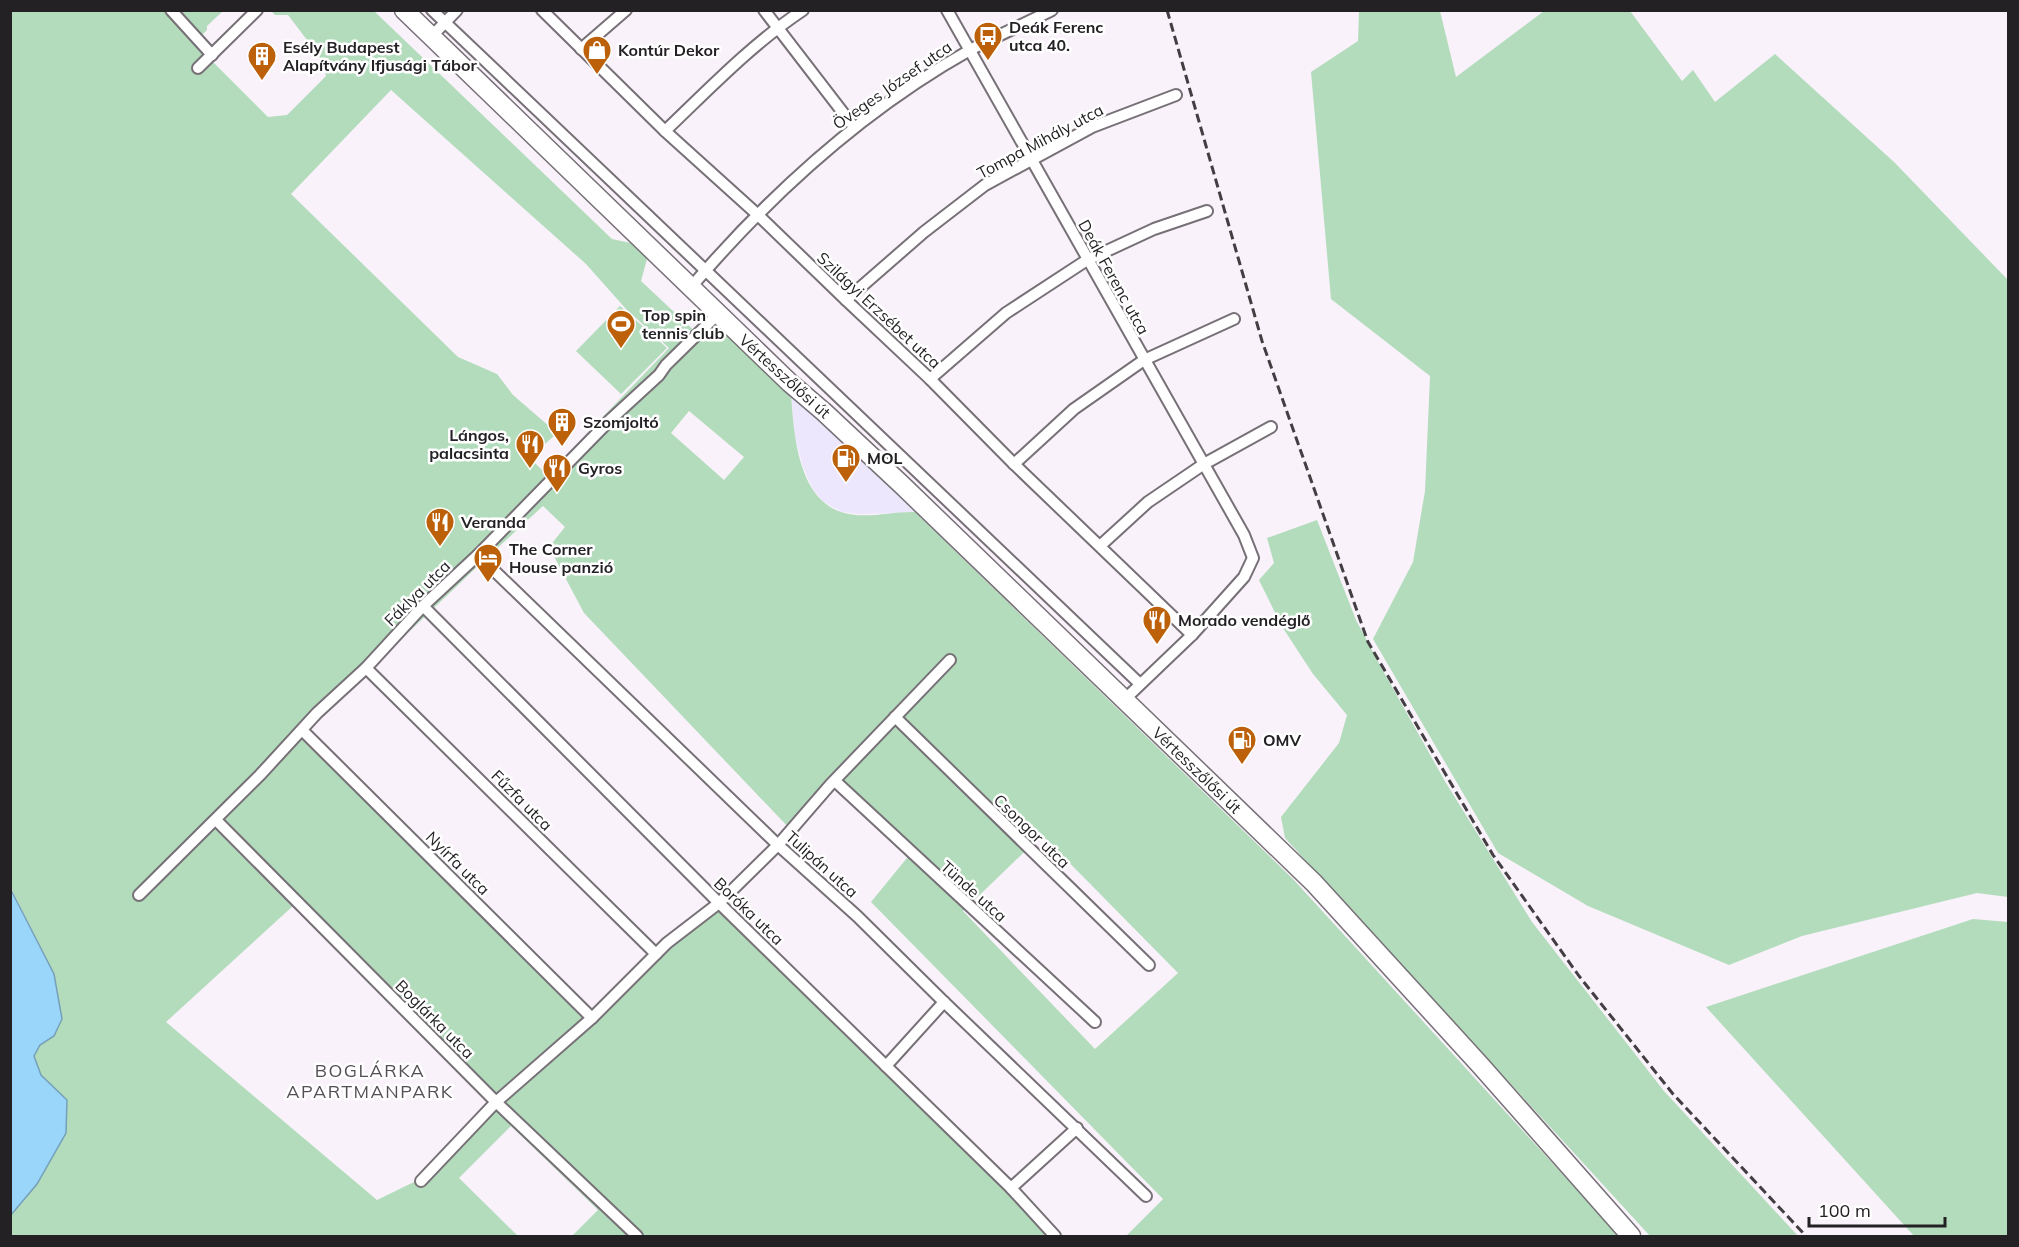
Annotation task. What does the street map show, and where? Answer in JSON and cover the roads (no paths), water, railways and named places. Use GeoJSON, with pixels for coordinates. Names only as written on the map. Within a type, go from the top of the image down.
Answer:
{"type":"FeatureCollection","features":[{"type":"Feature","properties":{"kind":"main road","name":"Vértesszőlősi út"},"geometry":{"type":"LineString","coordinates":[[404,10],[790,383],[902,484],[1307,876],[1481,1066],[1625,1235]]}},
{"type":"Feature","properties":{"kind":"street"},"geometry":{"type":"LineString","coordinates":[[171,10],[212,55]]}},
{"type":"Feature","properties":{"kind":"street"},"geometry":{"type":"LineString","coordinates":[[198,69],[257,10]]}},
{"type":"Feature","properties":{"kind":"street","name":"Vértesszőlősi út"},"geometry":{"type":"LineString","coordinates":[[432,10],[1140,684]]}},
{"type":"Feature","properties":{"kind":"street"},"geometry":{"type":"LineString","coordinates":[[431,37],[457,10]]}},
{"type":"Feature","properties":{"kind":"street","name":"Szilágyi Erzsébet utca"},"geometry":{"type":"LineString","coordinates":[[542,10],[665,131],[758,215],[930,379],[1014,464],[1101,545],[1192,635]]}},
{"type":"Feature","properties":{"kind":"street"},"geometry":{"type":"LineString","coordinates":[[581,49],[626,10]]}},
{"type":"Feature","properties":{"kind":"street"},"geometry":{"type":"LineString","coordinates":[[764,10],[854,127]]}},
{"type":"Feature","properties":{"kind":"street"},"geometry":{"type":"LineString","coordinates":[[665,131],[716,81],[777,27],[803,10]]}},
{"type":"Feature","properties":{"kind":"street","name":"Deák Ferenc utca"},"geometry":{"type":"LineString","coordinates":[[947,10],[1244,535],[1253,558],[1244,577],[1192,635]]}},
{"type":"Feature","properties":{"kind":"street","name":"Öveges József utca"},"geometry":{"type":"LineString","coordinates":[[692,286],[758,215],[854,127],[970,50],[1052,10]]}},
{"type":"Feature","properties":{"kind":"street","name":"Tompa Mihály utca"},"geometry":{"type":"LineString","coordinates":[[846,300],[924,232],[986,185],[1092,127],[1176,94]]}},
{"type":"Feature","properties":{"kind":"street"},"geometry":{"type":"LineString","coordinates":[[930,379],[1006,313],[1087,260],[1154,229],[1207,211]]}},
{"type":"Feature","properties":{"kind":"street","name":"Fáklya utca"},"geometry":{"type":"LineString","coordinates":[[139,895],[366,668],[423,606],[478,555],[718,314]]}},
{"type":"Feature","properties":{"kind":"street"},"geometry":{"type":"LineString","coordinates":[[1014,464],[1074,409],[1143,360],[1234,319]]}},
{"type":"Feature","properties":{"kind":"street"},"geometry":{"type":"LineString","coordinates":[[1101,545],[1148,502],[1204,464],[1271,427]]}},
{"type":"Feature","properties":{"kind":"street","name":"Tulipán utca"},"geometry":{"type":"LineString","coordinates":[[478,555],[778,845],[857,916],[1146,1196]]}},
{"type":"Feature","properties":{"kind":"street"},"geometry":{"type":"LineString","coordinates":[[1037,616],[1052,600]]}},
{"type":"Feature","properties":{"kind":"street","name":"Boróka utca"},"geometry":{"type":"LineString","coordinates":[[423,606],[719,903],[1011,1188],[1055,1236]]}},
{"type":"Feature","properties":{"kind":"street"},"geometry":{"type":"LineString","coordinates":[[1124,700],[1192,635]]}},
{"type":"Feature","properties":{"kind":"street"},"geometry":{"type":"LineString","coordinates":[[421,1181],[496,1102],[592,1018],[686,927],[719,903],[778,845],[835,781],[950,660]]}},
{"type":"Feature","properties":{"kind":"street","name":"Fűzfa utca"},"geometry":{"type":"LineString","coordinates":[[366,668],[656,954]]}},
{"type":"Feature","properties":{"kind":"street","name":"Csongor utca"},"geometry":{"type":"LineString","coordinates":[[895,717],[1149,965]]}},
{"type":"Feature","properties":{"kind":"street","name":"Nyírfa utca"},"geometry":{"type":"LineString","coordinates":[[302,730],[592,1018]]}},
{"type":"Feature","properties":{"kind":"street","name":"Tünde utca"},"geometry":{"type":"LineString","coordinates":[[835,781],[1095,1022]]}},
{"type":"Feature","properties":{"kind":"street","name":"Boglárka utca"},"geometry":{"type":"LineString","coordinates":[[216,820],[496,1102],[637,1236]]}},
{"type":"Feature","properties":{"kind":"street"},"geometry":{"type":"LineString","coordinates":[[886,1066],[944,1002]]}},
{"type":"Feature","properties":{"kind":"street"},"geometry":{"type":"LineString","coordinates":[[1011,1188],[1077,1128]]}},
{"type":"Feature","properties":{"kind":"water"},"geometry":{"type":"Polygon","coordinates":[[[10,888],[54,974],[62,1019],[54,1036],[40,1045],[34,1056],[41,1075],[67,1100],[66,1133],[37,1184],[11,1215],[10,888]]]}},
{"type":"Feature","properties":{"kind":"railway"},"geometry":{"type":"LineString","coordinates":[[1167,10],[1262,341],[1368,642],[1493,855],[1579,976],[1673,1094],[1806,1236]]}},
{"type":"Feature","properties":{"kind":"place","name":"Deák Ferenc utca 40."},"geometry":{"type":"Point","coordinates":[988,62]}},
{"type":"Feature","properties":{"kind":"place","name":"Kontúr Dekor"},"geometry":{"type":"Point","coordinates":[597,76]}},
{"type":"Feature","properties":{"kind":"place","name":"Esély Budapest Alapítvány Ifjusági Tábor"},"geometry":{"type":"Point","coordinates":[262,82]}},
{"type":"Feature","properties":{"kind":"place","name":"Top spin tennis club"},"geometry":{"type":"Point","coordinates":[621,350]}},
{"type":"Feature","properties":{"kind":"place","name":"Szomjoltó"},"geometry":{"type":"Point","coordinates":[562,448]}},
{"type":"Feature","properties":{"kind":"place","name":"Lángos, palacsinta"},"geometry":{"type":"Point","coordinates":[530,470]}},
{"type":"Feature","properties":{"kind":"place","name":"MOL"},"geometry":{"type":"Point","coordinates":[846,484]}},
{"type":"Feature","properties":{"kind":"place","name":"Gyros"},"geometry":{"type":"Point","coordinates":[557,494]}},
{"type":"Feature","properties":{"kind":"place","name":"Veranda"},"geometry":{"type":"Point","coordinates":[440,548]}},
{"type":"Feature","properties":{"kind":"place","name":"The Corner House panzió"},"geometry":{"type":"Point","coordinates":[488,584]}},
{"type":"Feature","properties":{"kind":"place","name":"Morado vendéglő"},"geometry":{"type":"Point","coordinates":[1157,646]}},
{"type":"Feature","properties":{"kind":"place","name":"OMV"},"geometry":{"type":"Point","coordinates":[1242,766]}},
{"type":"Feature","properties":{"kind":"district","name":"BOGLÁRKA APARTMANPARK"},"geometry":{"type":"Point","coordinates":[370,1081]}}]}
